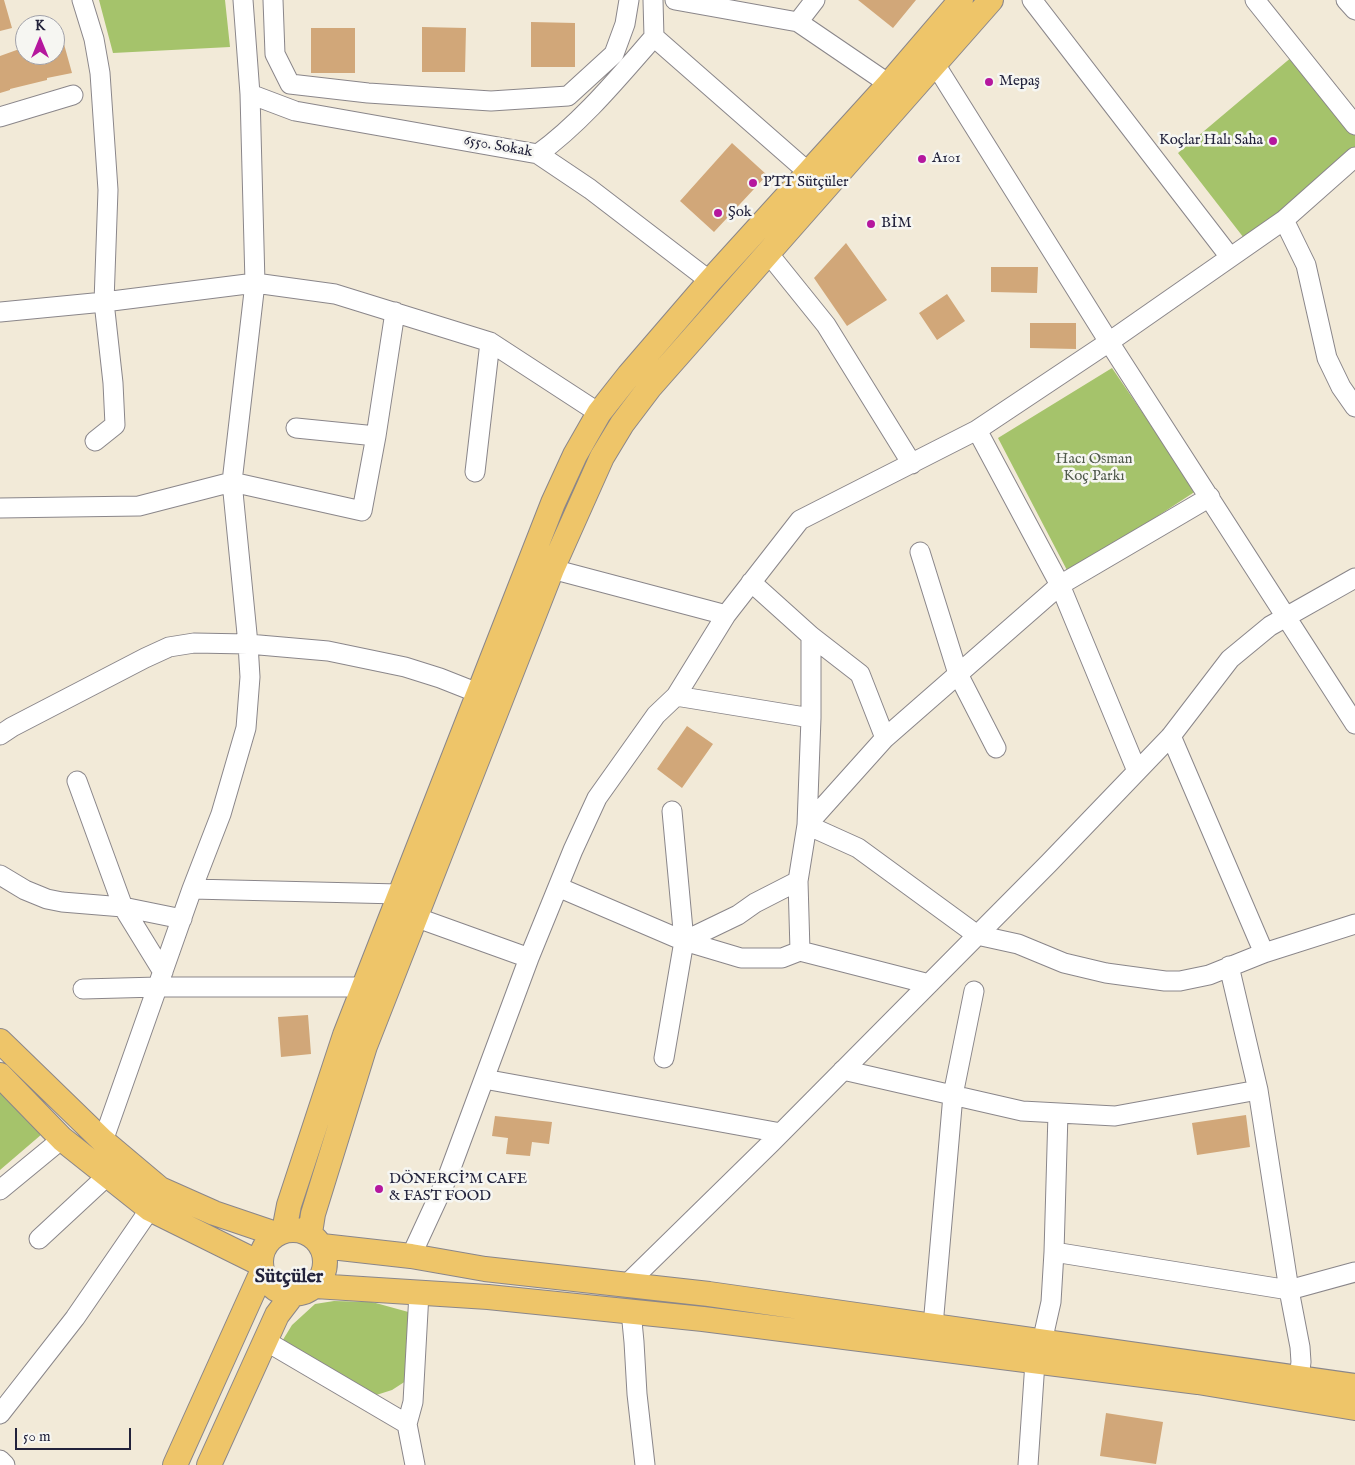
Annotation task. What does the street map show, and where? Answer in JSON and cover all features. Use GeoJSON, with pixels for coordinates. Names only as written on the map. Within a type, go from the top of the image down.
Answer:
{"type":"FeatureCollection","features":[{"type":"Feature","properties":{"kind":"main road"},"geometry":{"type":"LineString","coordinates":[[175,1465],[262,1268],[264,1247],[280,1232],[345,1035],[363,987],[553,503],[575,455],[600,413],[629,375],[710,280],[889,84],[961,0]]}},
{"type":"Feature","properties":{"kind":"main road"},"geometry":{"type":"LineString","coordinates":[[0,1074],[62,1138],[150,1209],[262,1268],[271,1285],[277,1290],[293,1294],[308,1291],[315,1286],[325,1271],[326,1262],[316,1239],[313,1214],[365,1046],[552,569],[602,457],[622,424],[650,387],[991,0]]}},
{"type":"Feature","properties":{"kind":"main road"},"geometry":{"type":"LineString","coordinates":[[0,1041],[103,1141],[160,1189],[214,1213],[280,1232],[293,1229],[316,1239],[485,1269],[708,1294],[933,1326],[1039,1352],[1198,1382],[1355,1408]]}},
{"type":"Feature","properties":{"kind":"main road"},"geometry":{"type":"LineString","coordinates":[[315,1286],[488,1297],[1299,1378],[1355,1386]]}},
{"type":"Feature","properties":{"kind":"main road"},"geometry":{"type":"LineString","coordinates":[[209,1465],[276,1315],[293,1294]]}},
{"type":"Feature","properties":{"kind":"street"},"geometry":{"type":"LineString","coordinates":[[82,0],[94,39],[100,73],[108,190],[104,302],[114,383],[115,425],[95,441]]}},
{"type":"Feature","properties":{"kind":"street"},"geometry":{"type":"LineString","coordinates":[[103,1141],[192,889],[221,814],[246,728],[250,678],[232,482],[255,283],[250,94],[243,0]]}},
{"type":"Feature","properties":{"kind":"street"},"geometry":{"type":"LineString","coordinates":[[273,0],[275,54],[290,84],[368,93],[492,101],[568,96],[614,54],[625,24],[629,0]]}},
{"type":"Feature","properties":{"kind":"street"},"geometry":{"type":"LineString","coordinates":[[538,154],[556,141],[616,80],[654,37],[653,0]]}},
{"type":"Feature","properties":{"kind":"street"},"geometry":{"type":"LineString","coordinates":[[675,0],[798,22],[889,84]]}},
{"type":"Feature","properties":{"kind":"street"},"geometry":{"type":"LineString","coordinates":[[798,22],[815,0]]}},
{"type":"Feature","properties":{"kind":"street"},"geometry":{"type":"LineString","coordinates":[[1032,0],[1230,257]]}},
{"type":"Feature","properties":{"kind":"street"},"geometry":{"type":"LineString","coordinates":[[1255,0],[1355,126]]}},
{"type":"Feature","properties":{"kind":"street"},"geometry":{"type":"LineString","coordinates":[[1346,0],[1355,10]]}},
{"type":"Feature","properties":{"kind":"street"},"geometry":{"type":"LineString","coordinates":[[654,37],[808,172]]}},
{"type":"Feature","properties":{"kind":"street"},"geometry":{"type":"LineString","coordinates":[[935,64],[1109,342],[1355,724]]}},
{"type":"Feature","properties":{"kind":"street","name":"6550. Sokak"},"geometry":{"type":"LineString","coordinates":[[250,94],[295,111],[538,154],[590,189],[710,280]]}},
{"type":"Feature","properties":{"kind":"street"},"geometry":{"type":"LineString","coordinates":[[0,118],[73,95]]}},
{"type":"Feature","properties":{"kind":"street"},"geometry":{"type":"LineString","coordinates":[[411,1256],[448,1176],[529,958],[573,850],[597,798],[656,715],[676,696],[726,615],[750,582],[800,520],[977,430],[1109,342],[1284,220],[1355,157]]}},
{"type":"Feature","properties":{"kind":"street"},"geometry":{"type":"LineString","coordinates":[[1284,220],[1306,265],[1327,358],[1348,383],[1355,408]]}},
{"type":"Feature","properties":{"kind":"street"},"geometry":{"type":"LineString","coordinates":[[768,253],[826,325],[912,464]]}},
{"type":"Feature","properties":{"kind":"street"},"geometry":{"type":"LineString","coordinates":[[0,312],[104,302],[255,283],[335,294],[490,342],[600,413]]}},
{"type":"Feature","properties":{"kind":"street"},"geometry":{"type":"LineString","coordinates":[[0,508],[139,506],[232,482],[362,511],[376,436],[395,312]]}},
{"type":"Feature","properties":{"kind":"street"},"geometry":{"type":"LineString","coordinates":[[475,472],[490,342]]}},
{"type":"Feature","properties":{"kind":"street"},"geometry":{"type":"LineString","coordinates":[[296,428],[376,436]]}},
{"type":"Feature","properties":{"kind":"street"},"geometry":{"type":"LineString","coordinates":[[977,430],[1060,586],[1137,771]]}},
{"type":"Feature","properties":{"kind":"street"},"geometry":{"type":"LineString","coordinates":[[807,825],[885,738],[1060,586],[1210,497]]}},
{"type":"Feature","properties":{"kind":"street"},"geometry":{"type":"LineString","coordinates":[[920,552],[958,674],[996,748]]}},
{"type":"Feature","properties":{"kind":"street"},"geometry":{"type":"LineString","coordinates":[[552,569],[726,615]]}},
{"type":"Feature","properties":{"kind":"street"},"geometry":{"type":"LineString","coordinates":[[626,1285],[781,1133],[1049,863],[1170,736],[1230,659],[1270,626],[1355,578]]}},
{"type":"Feature","properties":{"kind":"street"},"geometry":{"type":"LineString","coordinates":[[750,582],[811,636],[860,674],[885,738]]}},
{"type":"Feature","properties":{"kind":"street"},"geometry":{"type":"LineString","coordinates":[[800,951],[798,881],[807,825],[811,718],[811,636]]}},
{"type":"Feature","properties":{"kind":"street"},"geometry":{"type":"LineString","coordinates":[[0,735],[86,688],[169,647],[194,643],[248,644],[328,651],[405,667],[478,693]]}},
{"type":"Feature","properties":{"kind":"street"},"geometry":{"type":"LineString","coordinates":[[676,696],[811,718]]}},
{"type":"Feature","properties":{"kind":"street"},"geometry":{"type":"LineString","coordinates":[[1170,736],[1264,953]]}},
{"type":"Feature","properties":{"kind":"street"},"geometry":{"type":"LineString","coordinates":[[77,781],[123,907],[161,979]]}},
{"type":"Feature","properties":{"kind":"street"},"geometry":{"type":"LineString","coordinates":[[664,1058],[684,941],[672,811]]}},
{"type":"Feature","properties":{"kind":"street"},"geometry":{"type":"LineString","coordinates":[[807,825],[858,848],[977,935],[1018,944],[1064,962],[1106,973],[1165,981],[1180,981],[1209,975],[1264,953],[1355,924]]}},
{"type":"Feature","properties":{"kind":"street"},"geometry":{"type":"LineString","coordinates":[[0,875],[25,890],[47,899],[123,907],[182,919]]}},
{"type":"Feature","properties":{"kind":"street"},"geometry":{"type":"LineString","coordinates":[[684,941],[738,915],[755,903],[798,881]]}},
{"type":"Feature","properties":{"kind":"street"},"geometry":{"type":"LineString","coordinates":[[558,887],[684,941],[741,958],[782,958],[800,951],[929,984]]}},
{"type":"Feature","properties":{"kind":"street"},"geometry":{"type":"LineString","coordinates":[[192,889],[399,894]]}},
{"type":"Feature","properties":{"kind":"street"},"geometry":{"type":"LineString","coordinates":[[415,917],[529,958]]}},
{"type":"Feature","properties":{"kind":"street"},"geometry":{"type":"LineString","coordinates":[[1229,966],[1258,1090],[1289,1290],[1300,1346],[1299,1378]]}},
{"type":"Feature","properties":{"kind":"street"},"geometry":{"type":"LineString","coordinates":[[83,989],[161,979],[363,987]]}},
{"type":"Feature","properties":{"kind":"street"},"geometry":{"type":"LineString","coordinates":[[933,1326],[953,1095],[974,991]]}},
{"type":"Feature","properties":{"kind":"street"},"geometry":{"type":"LineString","coordinates":[[843,1070],[1022,1111],[1115,1116],[1258,1090]]}},
{"type":"Feature","properties":{"kind":"street"},"geometry":{"type":"LineString","coordinates":[[484,1079],[781,1133]]}},
{"type":"Feature","properties":{"kind":"street"},"geometry":{"type":"LineString","coordinates":[[1028,1465],[1039,1352],[1051,1302],[1058,1113]]}},
{"type":"Feature","properties":{"kind":"street"},"geometry":{"type":"LineString","coordinates":[[0,1190],[62,1138]]}},
{"type":"Feature","properties":{"kind":"street"},"geometry":{"type":"LineString","coordinates":[[39,1239],[108,1176]]}},
{"type":"Feature","properties":{"kind":"street"},"geometry":{"type":"LineString","coordinates":[[0,1414],[75,1318],[150,1209]]}},
{"type":"Feature","properties":{"kind":"street"},"geometry":{"type":"LineString","coordinates":[[1054,1252],[1289,1290],[1355,1272]]}},
{"type":"Feature","properties":{"kind":"street"},"geometry":{"type":"LineString","coordinates":[[415,1465],[408,1424],[413,1402],[419,1293]]}},
{"type":"Feature","properties":{"kind":"street"},"geometry":{"type":"LineString","coordinates":[[631,1312],[645,1465]]}},
{"type":"Feature","properties":{"kind":"street"},"geometry":{"type":"LineString","coordinates":[[264,1340],[408,1424]]}},
{"type":"Feature","properties":{"kind":"street"},"geometry":{"type":"LineString","coordinates":[[0,1460],[5,1465]]}},
{"type":"Feature","properties":{"kind":"green space"},"geometry":{"type":"Polygon","coordinates":[[[99,0],[225,0],[230,47],[113,53],[99,0]]]}},
{"type":"Feature","properties":{"kind":"green space","name":"Koçlar Halı Saha"},"geometry":{"type":"Polygon","coordinates":[[[1293,56],[1355,130],[1355,153],[1247,242],[1178,153],[1293,56]]]}},
{"type":"Feature","properties":{"kind":"green space","name":"Hacı Osman Koç Parkı"},"geometry":{"type":"Polygon","coordinates":[[[1112,368],[1196,491],[1069,574],[998,438],[1112,368]]]}},
{"type":"Feature","properties":{"kind":"green space"},"geometry":{"type":"Polygon","coordinates":[[[0,1092],[42,1134],[0,1170],[0,1092]]]}},
{"type":"Feature","properties":{"kind":"green space"},"geometry":{"type":"Polygon","coordinates":[[[334,1301],[372,1302],[412,1313],[409,1379],[392,1390],[370,1397],[281,1343],[292,1325],[315,1304],[334,1301]]]}},
{"type":"Feature","properties":{"kind":"building"},"geometry":{"type":"Polygon","coordinates":[[[0,0],[4,0],[12,28],[0,31],[0,0]]]}},
{"type":"Feature","properties":{"kind":"building"},"geometry":{"type":"Polygon","coordinates":[[[858,0],[916,0],[893,28],[858,0]]]}},
{"type":"Feature","properties":{"kind":"building"},"geometry":{"type":"Polygon","coordinates":[[[531,22],[575,23],[575,67],[531,67],[531,22]]]}},
{"type":"Feature","properties":{"kind":"building"},"geometry":{"type":"Polygon","coordinates":[[[422,27],[466,28],[465,72],[422,72],[422,27]]]}},
{"type":"Feature","properties":{"kind":"building"},"geometry":{"type":"Polygon","coordinates":[[[311,28],[355,28],[355,73],[311,73],[311,28]]]}},
{"type":"Feature","properties":{"kind":"building"},"geometry":{"type":"Polygon","coordinates":[[[65,48],[72,73],[47,78],[47,80],[0,93],[0,56],[15,51],[15,65],[65,65],[65,48]]]}},
{"type":"Feature","properties":{"kind":"building"},"geometry":{"type":"Polygon","coordinates":[[[732,143],[767,175],[714,232],[680,201],[732,143]]]}},
{"type":"Feature","properties":{"kind":"building"},"geometry":{"type":"Polygon","coordinates":[[[846,243],[887,300],[847,326],[814,278],[846,243]]]}},
{"type":"Feature","properties":{"kind":"building"},"geometry":{"type":"Polygon","coordinates":[[[991,267],[1038,267],[1037,293],[991,292],[991,267]]]}},
{"type":"Feature","properties":{"kind":"building"},"geometry":{"type":"Polygon","coordinates":[[[947,294],[965,321],[937,340],[919,313],[947,294]]]}},
{"type":"Feature","properties":{"kind":"building"},"geometry":{"type":"Polygon","coordinates":[[[1030,323],[1076,323],[1076,349],[1030,348],[1030,323]]]}},
{"type":"Feature","properties":{"kind":"building"},"geometry":{"type":"Polygon","coordinates":[[[687,726],[713,744],[682,788],[657,769],[687,726]]]}},
{"type":"Feature","properties":{"kind":"building"},"geometry":{"type":"Polygon","coordinates":[[[308,1015],[311,1054],[281,1057],[278,1017],[308,1015]]]}},
{"type":"Feature","properties":{"kind":"building"},"geometry":{"type":"Polygon","coordinates":[[[1246,1115],[1250,1147],[1197,1155],[1192,1123],[1246,1115]]]}},
{"type":"Feature","properties":{"kind":"building"},"geometry":{"type":"Polygon","coordinates":[[[495,1116],[552,1122],[549,1144],[532,1142],[530,1156],[506,1154],[508,1138],[492,1136],[495,1116]]]}},
{"type":"Feature","properties":{"kind":"building"},"geometry":{"type":"Polygon","coordinates":[[[1106,1413],[1163,1422],[1156,1464],[1100,1456],[1106,1413]]]}},
{"type":"Feature","properties":{"kind":"place","name":"Mepaş"},"geometry":{"type":"Point","coordinates":[989,82]}},
{"type":"Feature","properties":{"kind":"place","name":"Koçlar Halı Saha"},"geometry":{"type":"Point","coordinates":[1273,141]}},
{"type":"Feature","properties":{"kind":"place","name":"A101"},"geometry":{"type":"Point","coordinates":[922,159]}},
{"type":"Feature","properties":{"kind":"place","name":"PTT Sütçüler"},"geometry":{"type":"Point","coordinates":[753,183]}},
{"type":"Feature","properties":{"kind":"place","name":"Şok"},"geometry":{"type":"Point","coordinates":[718,213]}},
{"type":"Feature","properties":{"kind":"place","name":"BİM"},"geometry":{"type":"Point","coordinates":[871,224]}},
{"type":"Feature","properties":{"kind":"place","name":"DÖNERCİ'M CAFE & FAST FOOD"},"geometry":{"type":"Point","coordinates":[379,1189]}},
{"type":"Feature","properties":{"kind":"district","name":"Sütçüler"},"geometry":{"type":"Point","coordinates":[289,1278]}}]}
